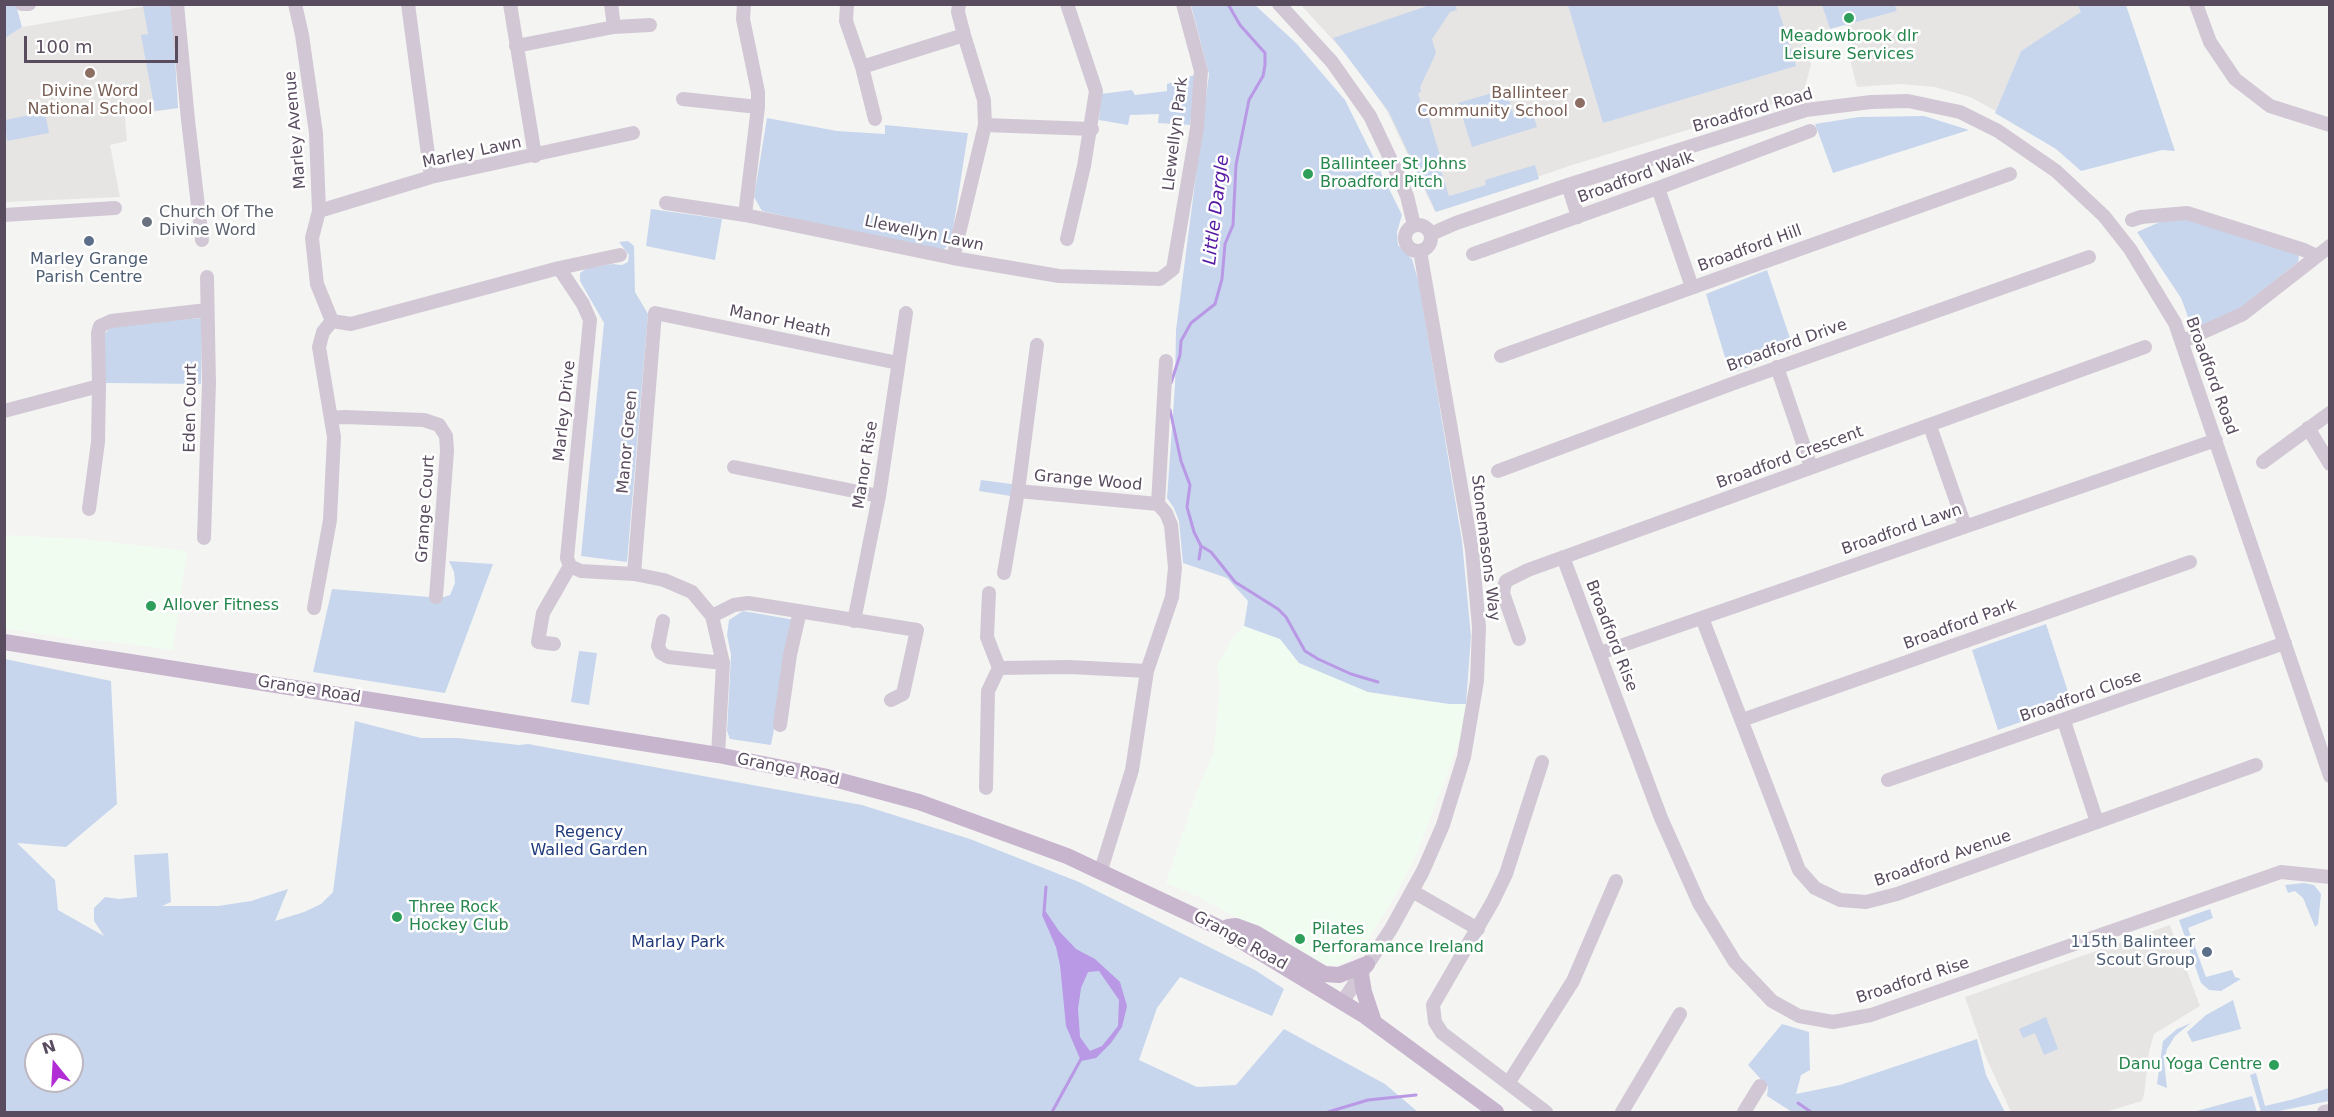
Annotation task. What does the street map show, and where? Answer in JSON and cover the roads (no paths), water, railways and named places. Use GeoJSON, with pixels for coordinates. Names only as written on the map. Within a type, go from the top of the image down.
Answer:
{"type":"FeatureCollection","features":[{"type":"Feature","properties":{"kind":"main road","name":"Grange Road"},"geometry":{"type":"LineString","coordinates":[[4,642],[718,755],[823,776],[919,802],[981,823],[1101,870],[1218,927],[1343,1001],[1496,1113]]}},
{"type":"Feature","properties":{"kind":"main road"},"geometry":{"type":"LineString","coordinates":[[1218,927],[1236,926],[1255,933],[1311,967],[1332,976],[1364,969],[1364,992],[1374,1022]]}},
{"type":"Feature","properties":{"kind":"street"},"geometry":{"type":"LineString","coordinates":[[22,4],[29,4]]}},
{"type":"Feature","properties":{"kind":"street"},"geometry":{"type":"LineString","coordinates":[[177,4],[202,240]]}},
{"type":"Feature","properties":{"kind":"street","name":"Marley Avenue"},"geometry":{"type":"LineString","coordinates":[[295,4],[302,35],[316,133],[319,211],[312,238],[318,284],[332,321]]}},
{"type":"Feature","properties":{"kind":"street"},"geometry":{"type":"LineString","coordinates":[[408,4],[431,177]]}},
{"type":"Feature","properties":{"kind":"street"},"geometry":{"type":"LineString","coordinates":[[510,4],[535,156]]}},
{"type":"Feature","properties":{"kind":"street"},"geometry":{"type":"LineString","coordinates":[[611,4],[614,27]]}},
{"type":"Feature","properties":{"kind":"street"},"geometry":{"type":"LineString","coordinates":[[744,4],[743,19],[758,92],[745,215]]}},
{"type":"Feature","properties":{"kind":"street"},"geometry":{"type":"LineString","coordinates":[[847,4],[846,21],[862,67],[875,119]]}},
{"type":"Feature","properties":{"kind":"street"},"geometry":{"type":"LineString","coordinates":[[953,258],[985,125],[984,100],[958,12],[959,4]]}},
{"type":"Feature","properties":{"kind":"street"},"geometry":{"type":"LineString","coordinates":[[1067,4],[1096,91],[1092,129],[1067,239]]}},
{"type":"Feature","properties":{"kind":"street","name":"Llewellyn Park"},"geometry":{"type":"LineString","coordinates":[[1173,269],[1197,128],[1201,71],[1184,4]]}},
{"type":"Feature","properties":{"kind":"street"},"geometry":{"type":"LineString","coordinates":[[1279,4],[1332,63],[1370,116],[1400,177],[1410,204],[1414,225]]}},
{"type":"Feature","properties":{"kind":"street"},"geometry":{"type":"LineString","coordinates":[[2196,4],[2210,42],[2235,79],[2270,106],[2330,125]]}},
{"type":"Feature","properties":{"kind":"street"},"geometry":{"type":"LineString","coordinates":[[516,46],[614,27],[650,25]]}},
{"type":"Feature","properties":{"kind":"street"},"geometry":{"type":"LineString","coordinates":[[862,67],[964,35]]}},
{"type":"Feature","properties":{"kind":"street"},"geometry":{"type":"LineString","coordinates":[[683,99],[758,107]]}},
{"type":"Feature","properties":{"kind":"street","name":"Broadford Road"},"geometry":{"type":"LineString","coordinates":[[1431,234],[1568,184],[1806,110],[1890,101],[1922,103],[1951,109],[1986,124],[2035,156],[2069,182],[2097,209],[2122,237],[2175,323],[2330,776]]}},
{"type":"Feature","properties":{"kind":"street"},"geometry":{"type":"LineString","coordinates":[[985,125],[1092,129]]}},
{"type":"Feature","properties":{"kind":"street","name":"Broadford Walk"},"geometry":{"type":"LineString","coordinates":[[1473,254],[1810,131]]}},
{"type":"Feature","properties":{"kind":"street","name":"Marley Lawn"},"geometry":{"type":"LineString","coordinates":[[319,211],[431,177],[633,133]]}},
{"type":"Feature","properties":{"kind":"street","name":"Broadford Hill"},"geometry":{"type":"LineString","coordinates":[[1501,356],[2010,174]]}},
{"type":"Feature","properties":{"kind":"street"},"geometry":{"type":"LineString","coordinates":[[1568,184],[1578,217]]}},
{"type":"Feature","properties":{"kind":"street"},"geometry":{"type":"LineString","coordinates":[[1658,188],[1692,287]]}},
{"type":"Feature","properties":{"kind":"street","name":"Llewellyn Lawn"},"geometry":{"type":"LineString","coordinates":[[666,203],[745,215],[953,258],[1059,276],[1160,279],[1173,269]]}},
{"type":"Feature","properties":{"kind":"street"},"geometry":{"type":"LineString","coordinates":[[4,215],[115,208]]}},
{"type":"Feature","properties":{"kind":"street"},"geometry":{"type":"LineString","coordinates":[[2133,220],[2141,217],[2187,213],[2317,256]]}},
{"type":"Feature","properties":{"kind":"street"},"geometry":{"type":"LineString","coordinates":[[1414,225],[1422,225],[1431,234],[1430,243],[1424,250],[1412,250],[1404,241],[1407,229],[1414,225]]}},
{"type":"Feature","properties":{"kind":"street"},"geometry":{"type":"LineString","coordinates":[[2183,341],[2243,314],[2330,246]]}},
{"type":"Feature","properties":{"kind":"street","name":"Stonemasons Way"},"geometry":{"type":"LineString","coordinates":[[1343,1001],[1391,929],[1443,825],[1461,769],[1474,703],[1479,627],[1472,550],[1420,251]]}},
{"type":"Feature","properties":{"kind":"street"},"geometry":{"type":"LineString","coordinates":[[314,608],[330,520],[334,437],[319,346],[323,332],[332,321],[351,324],[559,268],[620,255]]}},
{"type":"Feature","properties":{"kind":"street","name":"Broadford Drive"},"geometry":{"type":"LineString","coordinates":[[1498,471],[1777,367],[2089,257]]}},
{"type":"Feature","properties":{"kind":"street","name":"Marley Drive"},"geometry":{"type":"LineString","coordinates":[[559,268],[583,304],[590,320],[567,558],[570,566]]}},
{"type":"Feature","properties":{"kind":"street","name":"Eden Court"},"geometry":{"type":"LineString","coordinates":[[204,538],[209,383],[207,278]]}},
{"type":"Feature","properties":{"kind":"street"},"geometry":{"type":"LineString","coordinates":[[88,509],[98,442],[98,333],[100,326],[111,321],[207,310]]}},
{"type":"Feature","properties":{"kind":"street","name":"Manor Heath"},"geometry":{"type":"LineString","coordinates":[[655,313],[898,363]]}},
{"type":"Feature","properties":{"kind":"street","name":"Manor Green"},"geometry":{"type":"LineString","coordinates":[[634,574],[655,313]]}},
{"type":"Feature","properties":{"kind":"street","name":"Manor Rise"},"geometry":{"type":"LineString","coordinates":[[854,621],[879,496],[906,313]]}},
{"type":"Feature","properties":{"kind":"street","name":"Grange Wood"},"geometry":{"type":"LineString","coordinates":[[1004,573],[1018,491],[1037,345]]}},
{"type":"Feature","properties":{"kind":"street","name":"Broadford Crescent"},"geometry":{"type":"LineString","coordinates":[[1519,639],[1503,593],[1506,581],[1528,570],[2145,347]]}},
{"type":"Feature","properties":{"kind":"street"},"geometry":{"type":"LineString","coordinates":[[1158,504],[1166,361]]}},
{"type":"Feature","properties":{"kind":"street"},"geometry":{"type":"LineString","coordinates":[[1777,367],[1811,467]]}},
{"type":"Feature","properties":{"kind":"street"},"geometry":{"type":"LineString","coordinates":[[4,411],[99,386]]}},
{"type":"Feature","properties":{"kind":"street"},"geometry":{"type":"LineString","coordinates":[[2263,462],[2330,413]]}},
{"type":"Feature","properties":{"kind":"street","name":"Grange Court"},"geometry":{"type":"LineString","coordinates":[[331,418],[424,420],[439,425],[446,436],[447,451],[436,597]]}},
{"type":"Feature","properties":{"kind":"street"},"geometry":{"type":"LineString","coordinates":[[1930,426],[1965,526]]}},
{"type":"Feature","properties":{"kind":"street"},"geometry":{"type":"LineString","coordinates":[[2308,428],[2330,464]]}},
{"type":"Feature","properties":{"kind":"street","name":"Broadford Lawn"},"geometry":{"type":"LineString","coordinates":[[1600,653],[2216,440]]}},
{"type":"Feature","properties":{"kind":"street"},"geometry":{"type":"LineString","coordinates":[[734,467],[879,496]]}},
{"type":"Feature","properties":{"kind":"street","name":"Grange Wood"},"geometry":{"type":"LineString","coordinates":[[1018,491],[1158,504],[1166,513],[1171,525],[1175,568],[1172,597],[1147,671],[1132,770],[1101,870]]}},
{"type":"Feature","properties":{"kind":"street","name":"Broadford Rise"},"geometry":{"type":"LineString","coordinates":[[1563,557],[1661,818],[1699,903],[1736,962],[1772,1001],[1799,1016],[1833,1022],[1871,1015],[2281,872],[2330,876]]}},
{"type":"Feature","properties":{"kind":"street","name":"Broadford Park"},"geometry":{"type":"LineString","coordinates":[[1742,720],[2190,562]]}},
{"type":"Feature","properties":{"kind":"street"},"geometry":{"type":"LineString","coordinates":[[554,644],[538,642],[543,613],[570,566],[581,571],[634,574],[664,580],[692,592],[712,616],[723,663],[718,755]]}},
{"type":"Feature","properties":{"kind":"street"},"geometry":{"type":"LineString","coordinates":[[986,788],[988,691],[999,668],[987,637],[988,593]]}},
{"type":"Feature","properties":{"kind":"street"},"geometry":{"type":"LineString","coordinates":[[712,616],[734,605],[748,603],[917,630],[903,694],[891,700]]}},
{"type":"Feature","properties":{"kind":"street"},"geometry":{"type":"LineString","coordinates":[[780,725],[790,655],[800,611]]}},
{"type":"Feature","properties":{"kind":"street","name":"Broadford Avenue"},"geometry":{"type":"LineString","coordinates":[[1702,618],[1799,870],[1815,888],[1840,900],[1866,902],[1897,894],[2256,765]]}},
{"type":"Feature","properties":{"kind":"street"},"geometry":{"type":"LineString","coordinates":[[663,621],[658,646],[661,653],[668,657],[723,663]]}},
{"type":"Feature","properties":{"kind":"street","name":"Broadford Close"},"geometry":{"type":"LineString","coordinates":[[1888,780],[2285,643]]}},
{"type":"Feature","properties":{"kind":"street"},"geometry":{"type":"LineString","coordinates":[[999,668],[1069,667],[1147,671]]}},
{"type":"Feature","properties":{"kind":"street"},"geometry":{"type":"LineString","coordinates":[[2064,721],[2097,822]]}},
{"type":"Feature","properties":{"kind":"street"},"geometry":{"type":"LineString","coordinates":[[1542,762],[1509,867],[1493,901],[1433,1005],[1435,1022],[1442,1033],[1546,1113]]}},
{"type":"Feature","properties":{"kind":"street"},"geometry":{"type":"LineString","coordinates":[[1509,1083],[1573,981],[1616,881]]}},
{"type":"Feature","properties":{"kind":"street"},"geometry":{"type":"LineString","coordinates":[[1412,891],[1478,928]]}},
{"type":"Feature","properties":{"kind":"street"},"geometry":{"type":"LineString","coordinates":[[1622,1113],[1680,1014]]}},
{"type":"Feature","properties":{"kind":"street"},"geometry":{"type":"LineString","coordinates":[[1744,1113],[1760,1086]]}},
{"type":"Feature","properties":{"kind":"street"},"geometry":{"type":"LineString","coordinates":[[2324,1113],[2330,1111]]}},
{"type":"Feature","properties":{"kind":"waterway","name":"Little Dargle"},"geometry":{"type":"LineString","coordinates":[[1171,383],[1180,355],[1181,341],[1191,323],[1215,304],[1222,279],[1225,244],[1233,225],[1236,165],[1249,100],[1263,76],[1265,65],[1265,53],[1240,25],[1228,4]]}},
{"type":"Feature","properties":{"kind":"waterway","name":"Little Dargle"},"geometry":{"type":"LineString","coordinates":[[1170,410],[1181,461],[1190,485],[1187,507],[1194,532],[1201,546],[1199,559]]}},
{"type":"Feature","properties":{"kind":"waterway"},"geometry":{"type":"LineString","coordinates":[[1201,546],[1211,552],[1235,582],[1278,609],[1286,617],[1305,651],[1351,674],[1378,682]]}},
{"type":"Feature","properties":{"kind":"waterway","name":"Little Dargle"},"geometry":{"type":"LineString","coordinates":[[1044,912],[1046,887]]}},
{"type":"Feature","properties":{"kind":"waterway","name":"Little Dargle"},"geometry":{"type":"LineString","coordinates":[[1052,1112],[1081,1059]]}},
{"type":"Feature","properties":{"kind":"waterway"},"geometry":{"type":"LineString","coordinates":[[1328,1112],[1368,1100],[1416,1095]]}},
{"type":"Feature","properties":{"kind":"waterway"},"geometry":{"type":"LineString","coordinates":[[1798,1103],[1811,1112]]}},
{"type":"Feature","properties":{"kind":"place","name":"Meadowbrook dlr Leisure Services"},"geometry":{"type":"Point","coordinates":[1849,18]}},
{"type":"Feature","properties":{"kind":"place","name":"Divine Word National School"},"geometry":{"type":"Point","coordinates":[90,73]}},
{"type":"Feature","properties":{"kind":"place","name":"Ballinteer Community School"},"geometry":{"type":"Point","coordinates":[1580,103]}},
{"type":"Feature","properties":{"kind":"place","name":"Ballinteer St Johns Broadford Pitch"},"geometry":{"type":"Point","coordinates":[1308,174]}},
{"type":"Feature","properties":{"kind":"place","name":"Church Of The Divine Word"},"geometry":{"type":"Point","coordinates":[147,222]}},
{"type":"Feature","properties":{"kind":"place","name":"Marley Grange Parish Centre"},"geometry":{"type":"Point","coordinates":[89,241]}},
{"type":"Feature","properties":{"kind":"place","name":"Allover Fitness"},"geometry":{"type":"Point","coordinates":[151,606]}},
{"type":"Feature","properties":{"kind":"place","name":"Three Rock Hockey Club"},"geometry":{"type":"Point","coordinates":[397,917]}},
{"type":"Feature","properties":{"kind":"place","name":"Pilates Perforamance Ireland"},"geometry":{"type":"Point","coordinates":[1300,939]}},
{"type":"Feature","properties":{"kind":"place","name":"115th Balinteer Scout Group"},"geometry":{"type":"Point","coordinates":[2207,952]}},
{"type":"Feature","properties":{"kind":"place","name":"Danu Yoga Centre"},"geometry":{"type":"Point","coordinates":[2274,1065]}},
{"type":"Feature","properties":{"kind":"park label","name":"Regency Walled Garden"},"geometry":{"type":"Point","coordinates":[589,842]}},
{"type":"Feature","properties":{"kind":"park label","name":"Marlay Park"},"geometry":{"type":"Point","coordinates":[678,943]}}]}
